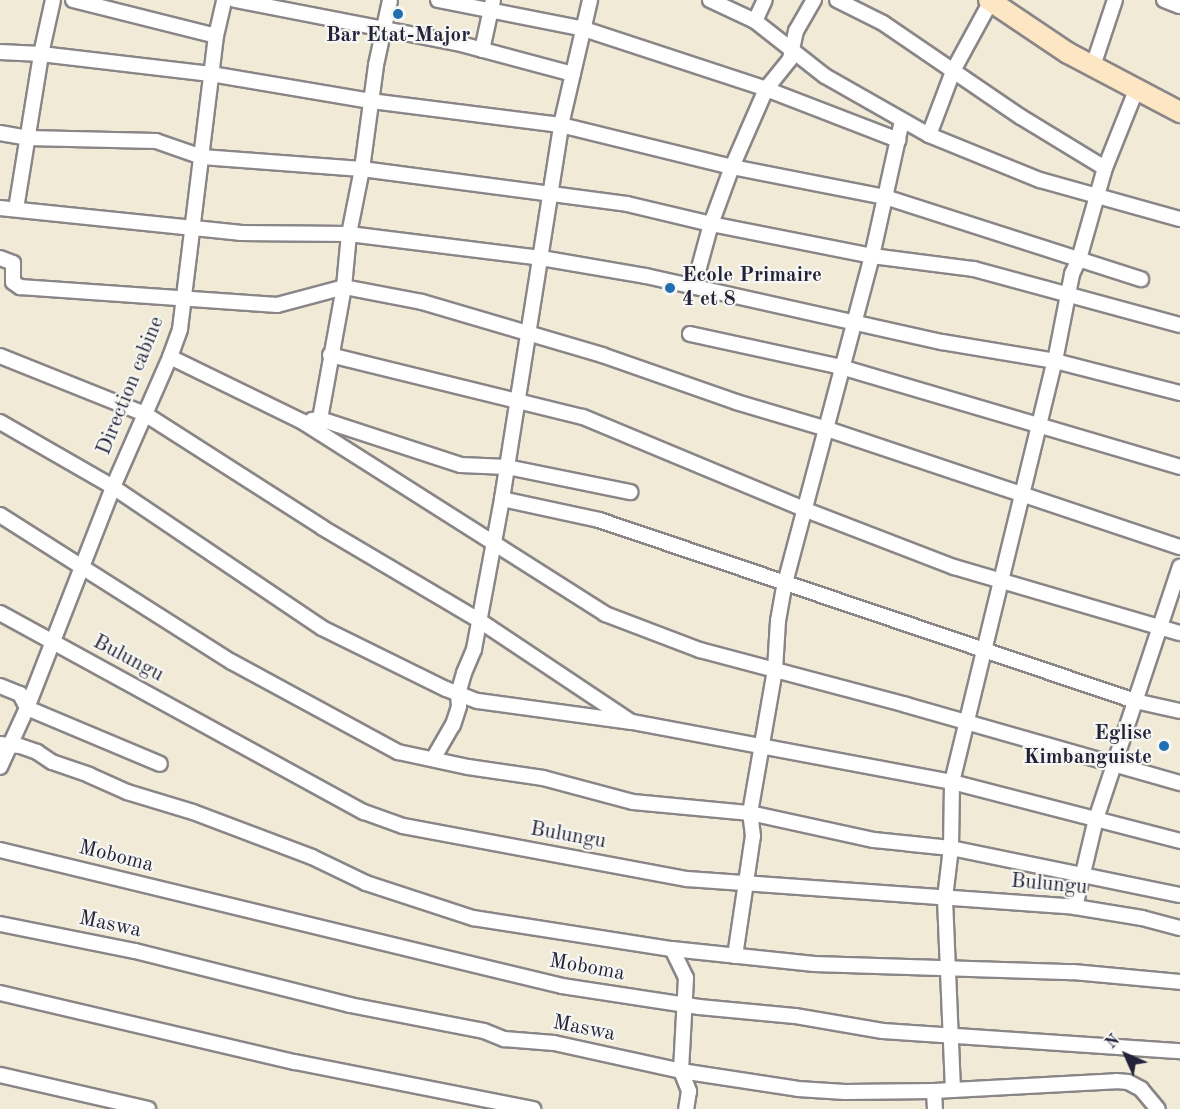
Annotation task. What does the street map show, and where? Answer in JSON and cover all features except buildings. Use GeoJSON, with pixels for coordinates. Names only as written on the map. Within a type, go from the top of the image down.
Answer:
{"type":"FeatureCollection","features":[{"type":"Feature","properties":{"kind":"street"},"geometry":{"type":"LineString","coordinates":[[16,209],[41,54],[53,0]]}},
{"type":"Feature","properties":{"kind":"street"},"geometry":{"type":"LineString","coordinates":[[73,0],[216,36]]}},
{"type":"Feature","properties":{"kind":"street","name":"Direction cabine"},"geometry":{"type":"LineString","coordinates":[[0,767],[4,745],[27,708],[113,487],[180,329],[216,36],[224,0]]}},
{"type":"Feature","properties":{"kind":"street"},"geometry":{"type":"LineString","coordinates":[[235,0],[482,50],[573,74]]}},
{"type":"Feature","properties":{"kind":"street"},"geometry":{"type":"LineString","coordinates":[[320,419],[344,287],[349,234],[362,169],[383,29],[390,0]]}},
{"type":"Feature","properties":{"kind":"street"},"geometry":{"type":"LineString","coordinates":[[438,0],[491,5],[584,29],[766,89],[898,140]]}},
{"type":"Feature","properties":{"kind":"street"},"geometry":{"type":"LineString","coordinates":[[433,759],[453,725],[459,706],[458,694],[474,649],[480,621],[518,402],[527,331],[541,258],[561,125],[590,0]]}},
{"type":"Feature","properties":{"kind":"street"},"geometry":{"type":"LineString","coordinates":[[710,0],[755,21],[825,76],[929,135],[1024,174],[1180,219]]}},
{"type":"Feature","properties":{"kind":"street"},"geometry":{"type":"LineString","coordinates":[[755,21],[765,0]]}},
{"type":"Feature","properties":{"kind":"street"},"geometry":{"type":"LineString","coordinates":[[694,286],[711,224],[732,167],[766,89],[787,64],[796,31],[814,0]]}},
{"type":"Feature","properties":{"kind":"street"},"geometry":{"type":"LineString","coordinates":[[837,0],[883,23],[954,69],[1021,117],[1105,168]]}},
{"type":"Feature","properties":{"kind":"street"},"geometry":{"type":"LineString","coordinates":[[1093,66],[1115,0]]}},
{"type":"Feature","properties":{"kind":"street"},"geometry":{"type":"LineString","coordinates":[[1164,0],[1180,6]]}},
{"type":"Feature","properties":{"kind":"street"},"geometry":{"type":"LineString","coordinates":[[929,135],[954,69],[990,1],[1093,66],[1180,112]]}},
{"type":"Feature","properties":{"kind":"street"},"geometry":{"type":"LineString","coordinates":[[482,50],[491,5]]}},
{"type":"Feature","properties":{"kind":"street"},"geometry":{"type":"LineString","coordinates":[[0,52],[41,54],[211,74],[371,101],[561,125],[732,167],[885,197],[1141,279]]}},
{"type":"Feature","properties":{"kind":"street"},"geometry":{"type":"LineString","coordinates":[[953,1090],[945,898],[951,848],[952,782],[1055,361],[1072,274],[1079,259],[1105,168],[1137,88]]}},
{"type":"Feature","properties":{"kind":"street"},"geometry":{"type":"LineString","coordinates":[[735,956],[753,836],[750,813],[775,670],[778,621],[785,583],[872,256],[902,121]]}},
{"type":"Feature","properties":{"kind":"street"},"geometry":{"type":"LineString","coordinates":[[0,134],[28,138],[156,141],[202,157],[362,169],[551,192],[636,205],[711,224],[872,256],[974,269],[1180,325]]}},
{"type":"Feature","properties":{"kind":"street"},"geometry":{"type":"LineString","coordinates":[[0,208],[194,226],[240,233],[349,234],[541,258],[694,286],[942,342],[1055,361],[1180,393]]}},
{"type":"Feature","properties":{"kind":"street"},"geometry":{"type":"LineString","coordinates":[[0,258],[12,263],[13,282],[20,287],[277,305],[344,287],[422,302],[527,331],[1180,547]]}},
{"type":"Feature","properties":{"kind":"street"},"geometry":{"type":"LineString","coordinates":[[690,334],[841,367],[1180,467]]}},
{"type":"Feature","properties":{"kind":"street"},"geometry":{"type":"LineString","coordinates":[[330,355],[590,419],[806,510],[954,567],[1180,633]]}},
{"type":"Feature","properties":{"kind":"street"},"geometry":{"type":"LineString","coordinates":[[0,356],[145,414],[323,528],[480,621],[632,722]]}},
{"type":"Feature","properties":{"kind":"street"},"geometry":{"type":"LineString","coordinates":[[170,357],[303,422],[604,614],[700,650],[1180,783]]}},
{"type":"Feature","properties":{"kind":"street"},"geometry":{"type":"LineString","coordinates":[[303,422],[320,419],[461,465],[507,467],[630,492]]}},
{"type":"Feature","properties":{"kind":"street"},"geometry":{"type":"LineString","coordinates":[[0,422],[113,487],[322,628],[458,694],[501,706],[632,722],[952,782],[1180,841]]}},
{"type":"Feature","properties":{"kind":"street"},"geometry":{"type":"LineString","coordinates":[[502,499],[599,520],[1135,701],[1180,711]]}},
{"type":"Feature","properties":{"kind":"street"},"geometry":{"type":"LineString","coordinates":[[0,515],[232,662],[392,749],[433,759],[543,778],[633,802],[750,813],[874,840],[951,848],[1082,877],[1142,886],[1180,895]]}},
{"type":"Feature","properties":{"kind":"street"},"geometry":{"type":"LineString","coordinates":[[1076,907],[1096,819],[1180,567]]}},
{"type":"Feature","properties":{"kind":"street","name":"Bulungu"},"geometry":{"type":"LineString","coordinates":[[0,613],[377,818],[479,842],[687,879],[1076,907],[1142,918],[1180,928]]}},
{"type":"Feature","properties":{"kind":"street"},"geometry":{"type":"LineString","coordinates":[[0,686],[20,694],[27,708],[160,764]]}},
{"type":"Feature","properties":{"kind":"street"},"geometry":{"type":"LineString","coordinates":[[4,745],[20,746],[37,752],[52,762],[127,792],[193,812],[312,857],[366,883],[473,918],[672,949],[814,964],[1073,972],[1180,982]]}},
{"type":"Feature","properties":{"kind":"street","name":"Moboma"},"geometry":{"type":"LineString","coordinates":[[0,849],[562,986],[686,1005],[795,1016],[884,1031],[1180,1051]]}},
{"type":"Feature","properties":{"kind":"street","name":"Maswa"},"geometry":{"type":"LineString","coordinates":[[0,924],[135,951],[350,1005],[484,1030],[504,1039],[554,1043],[681,1071],[798,1089],[845,1092],[934,1091],[1128,1082],[1141,1089],[1158,1109]]}},
{"type":"Feature","properties":{"kind":"street"},"geometry":{"type":"LineString","coordinates":[[672,949],[686,978],[681,1071],[689,1091],[686,1109]]}},
{"type":"Feature","properties":{"kind":"street"},"geometry":{"type":"LineString","coordinates":[[0,993],[224,1043],[295,1062],[533,1109]]}},
{"type":"Feature","properties":{"kind":"street"},"geometry":{"type":"LineString","coordinates":[[0,1075],[148,1109]]}},
{"type":"Feature","properties":{"kind":"street"},"geometry":{"type":"LineString","coordinates":[[934,1091],[935,1109]]}},
{"type":"Feature","properties":{"kind":"place","name":"Bar Etat-Major"},"geometry":{"type":"Point","coordinates":[398,14]}},
{"type":"Feature","properties":{"kind":"place","name":"Ecole Primaire 4 et 8"},"geometry":{"type":"Point","coordinates":[670,288]}},
{"type":"Feature","properties":{"kind":"place","name":"Eglise Kimbanguiste"},"geometry":{"type":"Point","coordinates":[1164,746]}}]}
